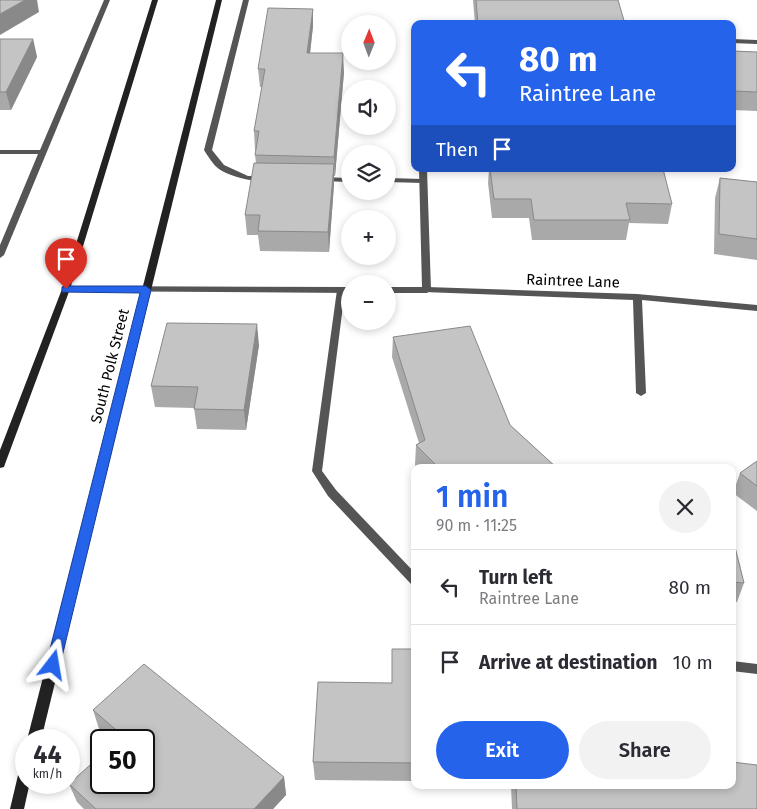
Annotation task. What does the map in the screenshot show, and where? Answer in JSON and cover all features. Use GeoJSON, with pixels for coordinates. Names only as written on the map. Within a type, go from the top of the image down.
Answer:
{"type":"FeatureCollection","features":[{"type":"Feature","properties":{"kind":"main road"},"geometry":{"type":"LineString","coordinates":[[0,464],[66,289],[154,0]]}},
{"type":"Feature","properties":{"kind":"main road","name":"South Polk Street"},"geometry":{"type":"LineString","coordinates":[[37,729],[219,0]]}},
{"type":"Feature","properties":{"kind":"main road"},"geometry":{"type":"LineString","coordinates":[[17,809],[21,794]]}},
{"type":"Feature","properties":{"kind":"street"},"geometry":{"type":"LineString","coordinates":[[0,255],[107,0]]}},
{"type":"Feature","properties":{"kind":"street"},"geometry":{"type":"LineString","coordinates":[[246,0],[208,150],[221,167],[247,178],[275,178]]}},
{"type":"Feature","properties":{"kind":"street"},"geometry":{"type":"LineString","coordinates":[[736,40],[757,42]]}},
{"type":"Feature","properties":{"kind":"street"},"geometry":{"type":"LineString","coordinates":[[0,152],[43,152]]}},
{"type":"Feature","properties":{"kind":"street"},"geometry":{"type":"LineString","coordinates":[[422,172],[427,290]]}},
{"type":"Feature","properties":{"kind":"street"},"geometry":{"type":"LineString","coordinates":[[312,179],[341,180]]}},
{"type":"Feature","properties":{"kind":"street"},"geometry":{"type":"LineString","coordinates":[[396,180],[423,181]]}},
{"type":"Feature","properties":{"kind":"street"},"geometry":{"type":"LineString","coordinates":[[66,289],[341,290]]}},
{"type":"Feature","properties":{"kind":"street","name":"Raintree Lane"},"geometry":{"type":"LineString","coordinates":[[396,290],[637,297],[757,308]]}},
{"type":"Feature","properties":{"kind":"street"},"geometry":{"type":"LineString","coordinates":[[637,297],[641,393]]}},
{"type":"Feature","properties":{"kind":"street"},"geometry":{"type":"LineString","coordinates":[[341,321],[317,471],[332,492],[411,577]]}},
{"type":"Feature","properties":{"kind":"street"},"geometry":{"type":"LineString","coordinates":[[736,666],[757,669]]}},
{"type":"Feature","properties":{"kind":"building"},"geometry":{"type":"Polygon","coordinates":[[[0,0],[25,0],[0,14],[0,0]]]}},
{"type":"Feature","properties":{"kind":"building"},"geometry":{"type":"Polygon","coordinates":[[[476,0],[618,0],[624,20],[478,20],[476,0]]]}},
{"type":"Feature","properties":{"kind":"building"},"geometry":{"type":"Polygon","coordinates":[[[268,8],[313,9],[307,53],[341,53],[342,70],[334,157],[255,155],[259,131],[254,131],[265,69],[258,69],[268,8]]]}},
{"type":"Feature","properties":{"kind":"building"},"geometry":{"type":"Polygon","coordinates":[[[0,39],[33,39],[6,92],[0,92],[0,39]]]}},
{"type":"Feature","properties":{"kind":"building"},"geometry":{"type":"Polygon","coordinates":[[[736,51],[757,52],[757,92],[736,91],[736,51]]]}},
{"type":"Feature","properties":{"kind":"building"},"geometry":{"type":"Polygon","coordinates":[[[254,163],[334,164],[328,232],[258,231],[260,215],[245,215],[254,163]]]}},
{"type":"Feature","properties":{"kind":"building"},"geometry":{"type":"Polygon","coordinates":[[[490,172],[664,172],[672,204],[626,203],[630,220],[534,220],[531,199],[494,199],[490,172]]]}},
{"type":"Feature","properties":{"kind":"building"},"geometry":{"type":"Polygon","coordinates":[[[720,178],[757,182],[757,239],[719,234],[720,178]]]}},
{"type":"Feature","properties":{"kind":"building"},"geometry":{"type":"Polygon","coordinates":[[[167,323],[257,324],[244,410],[194,409],[198,387],[151,386],[167,323]]]}},
{"type":"Feature","properties":{"kind":"building"},"geometry":{"type":"Polygon","coordinates":[[[470,326],[510,425],[553,464],[435,464],[416,445],[425,440],[393,337],[470,326]]]}},
{"type":"Feature","properties":{"kind":"building"},"geometry":{"type":"Polygon","coordinates":[[[757,461],[757,486],[740,473],[757,461]]]}},
{"type":"Feature","properties":{"kind":"building"},"geometry":{"type":"Polygon","coordinates":[[[736,551],[744,583],[736,582],[736,551]]]}},
{"type":"Feature","properties":{"kind":"building"},"geometry":{"type":"Polygon","coordinates":[[[392,649],[411,649],[411,763],[313,762],[318,682],[392,683],[392,649]]]}},
{"type":"Feature","properties":{"kind":"building"},"geometry":{"type":"Polygon","coordinates":[[[144,664],[284,777],[254,809],[96,809],[80,794],[80,774],[90,765],[90,794],[155,794],[155,729],[115,729],[93,710],[144,664]]]}},
{"type":"Feature","properties":{"kind":"building"},"geometry":{"type":"Polygon","coordinates":[[[736,762],[757,765],[757,809],[517,809],[516,789],[736,789],[736,762]]]}},
{"type":"Feature","properties":{"kind":"route"},"geometry":{"type":"LineString","coordinates":[[53,665],[146,290],[66,289]]}}]}
